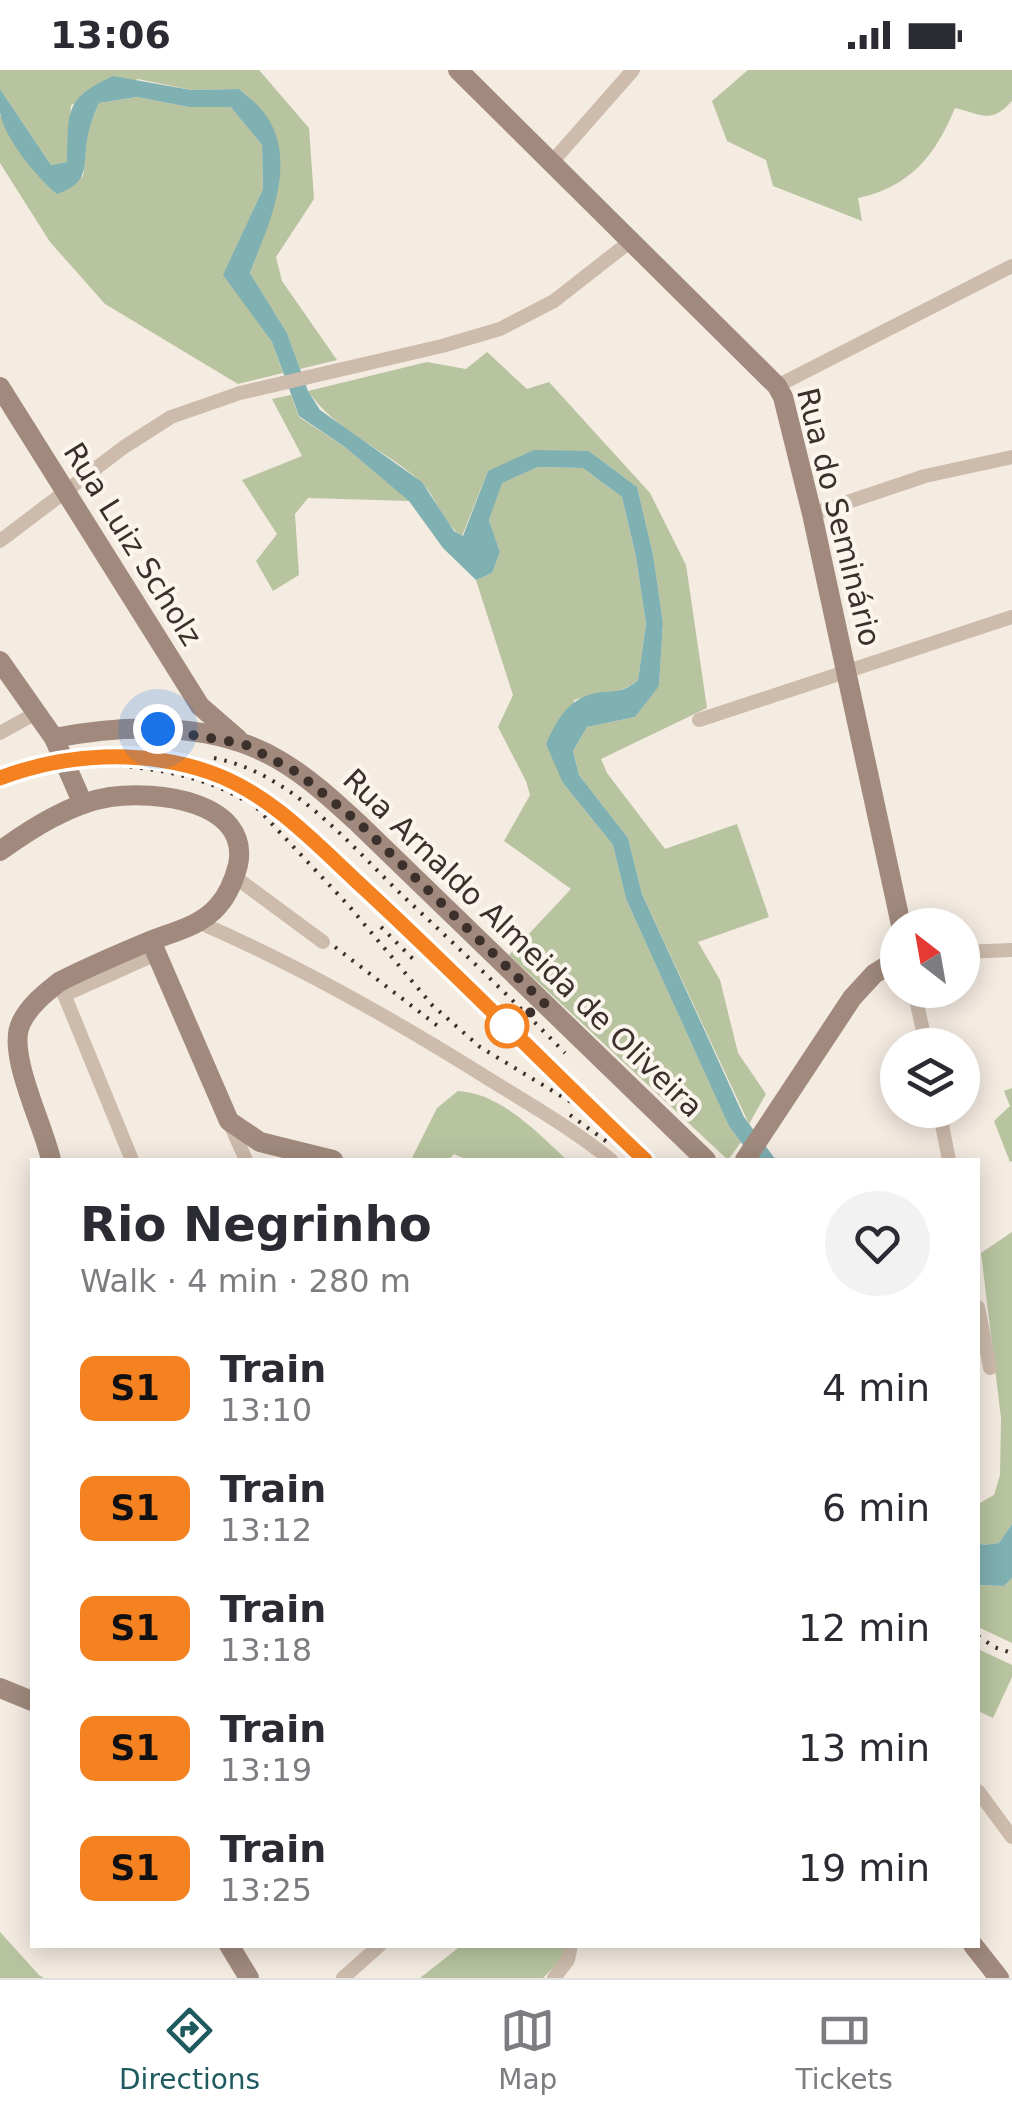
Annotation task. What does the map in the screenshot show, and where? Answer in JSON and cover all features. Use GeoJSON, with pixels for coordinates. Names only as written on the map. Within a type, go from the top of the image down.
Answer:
{"type":"FeatureCollection","features":[{"type":"Feature","properties":{"kind":"street","name":"Rua do Seminário"},"geometry":{"type":"LineString","coordinates":[[458,70],[632,240],[777,386],[783,397],[897,908]]}},
{"type":"Feature","properties":{"kind":"street"},"geometry":{"type":"LineString","coordinates":[[552,162],[633,70]]}},
{"type":"Feature","properties":{"kind":"street"},"geometry":{"type":"LineString","coordinates":[[0,541],[170,417],[222,398],[442,346],[518,321],[554,300],[632,240]]}},
{"type":"Feature","properties":{"kind":"street"},"geometry":{"type":"LineString","coordinates":[[777,386],[1012,266]]}},
{"type":"Feature","properties":{"kind":"street","name":"Rua Luiz Scholz"},"geometry":{"type":"LineString","coordinates":[[0,388],[200,706]]}},
{"type":"Feature","properties":{"kind":"street"},"geometry":{"type":"LineString","coordinates":[[812,514],[925,476],[1012,457]]}},
{"type":"Feature","properties":{"kind":"street"},"geometry":{"type":"LineString","coordinates":[[700,720],[1012,617]]}},
{"type":"Feature","properties":{"kind":"street"},"geometry":{"type":"LineString","coordinates":[[0,661],[54,738],[83,804]]}},
{"type":"Feature","properties":{"kind":"street"},"geometry":{"type":"LineString","coordinates":[[183,731],[195,719],[200,706]]}},
{"type":"Feature","properties":{"kind":"street","name":"Rua Arnaldo Almeida de Oliveira"},"geometry":{"type":"LineString","coordinates":[[200,706],[244,744]]}},
{"type":"Feature","properties":{"kind":"street"},"geometry":{"type":"LineString","coordinates":[[0,733],[36,713]]}},
{"type":"Feature","properties":{"kind":"street","name":"Rua Arnaldo Almeida de Oliveira"},"geometry":{"type":"LineString","coordinates":[[54,738],[110,730],[183,731],[244,744],[278,760],[337,804],[704,1158]]}},
{"type":"Feature","properties":{"kind":"street"},"geometry":{"type":"LineString","coordinates":[[0,851],[83,804],[125,795],[151,796],[211,811],[228,822],[239,840],[234,878],[218,906],[154,947],[40,998],[21,1022],[16,1044],[50,1158]]}},
{"type":"Feature","properties":{"kind":"street"},"geometry":{"type":"LineString","coordinates":[[234,878],[323,942]]}},
{"type":"Feature","properties":{"kind":"street"},"geometry":{"type":"LineString","coordinates":[[198,922],[314,975],[374,1008],[561,1124],[608,1158]]}},
{"type":"Feature","properties":{"kind":"street"},"geometry":{"type":"LineString","coordinates":[[154,947],[245,1158]]}},
{"type":"Feature","properties":{"kind":"street"},"geometry":{"type":"LineString","coordinates":[[980,951],[1012,950]]}},
{"type":"Feature","properties":{"kind":"street"},"geometry":{"type":"LineString","coordinates":[[746,1158],[852,998],[880,970]]}},
{"type":"Feature","properties":{"kind":"street"},"geometry":{"type":"LineString","coordinates":[[61,989],[131,1158]]}},
{"type":"Feature","properties":{"kind":"street"},"geometry":{"type":"LineString","coordinates":[[229,1121],[260,1142],[325,1158]]}},
{"type":"Feature","properties":{"kind":"street"},"geometry":{"type":"LineString","coordinates":[[942,1128],[948,1158]]}},
{"type":"Feature","properties":{"kind":"street"},"geometry":{"type":"LineString","coordinates":[[980,1317],[990,1368]]}},
{"type":"Feature","properties":{"kind":"street"},"geometry":{"type":"LineString","coordinates":[[0,1688],[30,1700]]}},
{"type":"Feature","properties":{"kind":"street"},"geometry":{"type":"LineString","coordinates":[[980,1794],[1012,1836]]}},
{"type":"Feature","properties":{"kind":"street"},"geometry":{"type":"LineString","coordinates":[[231,1948],[249,1978]]}},
{"type":"Feature","properties":{"kind":"street"},"geometry":{"type":"LineString","coordinates":[[343,1978],[377,1948]]}},
{"type":"Feature","properties":{"kind":"street"},"geometry":{"type":"LineString","coordinates":[[554,1978],[568,1960],[571,1948]]}},
{"type":"Feature","properties":{"kind":"street"},"geometry":{"type":"LineString","coordinates":[[975,1948],[999,1978]]}},
{"type":"Feature","properties":{"kind":"green space"},"geometry":{"type":"Polygon","coordinates":[[[0,70],[259,70],[309,128],[314,199],[276,257],[282,281],[337,360],[300,369],[287,333],[250,273],[263,239],[263,111],[239,89],[191,90],[138,79],[71,105],[67,162],[51,165],[0,89],[0,70]]]}},
{"type":"Feature","properties":{"kind":"green space"},"geometry":{"type":"Polygon","coordinates":[[[748,70],[1012,70],[1012,101],[992,115],[955,108],[939,141],[918,167],[892,186],[858,198],[862,221],[773,186],[766,160],[727,141],[712,101],[748,70]]]}},
{"type":"Feature","properties":{"kind":"green space"},"geometry":{"type":"Polygon","coordinates":[[[137,97],[189,107],[231,106],[262,145],[263,189],[224,275],[272,342],[283,373],[238,384],[105,304],[50,242],[0,163],[0,115],[23,157],[83,177],[88,131],[99,103],[137,97]]]}},
{"type":"Feature","properties":{"kind":"green space"},"geometry":{"type":"Polygon","coordinates":[[[487,352],[527,389],[549,382],[650,493],[686,565],[707,708],[601,759],[607,773],[665,849],[737,824],[769,917],[698,942],[720,980],[738,1053],[766,1094],[749,1124],[642,894],[628,838],[579,775],[573,751],[587,727],[635,717],[659,685],[663,623],[653,554],[637,487],[589,451],[488,471],[462,536],[449,524],[419,480],[331,417],[308,391],[427,362],[466,369],[487,352]]]}},
{"type":"Feature","properties":{"kind":"green space"},"geometry":{"type":"Polygon","coordinates":[[[291,395],[299,417],[345,447],[410,501],[308,498],[295,514],[299,575],[273,591],[256,561],[277,534],[242,480],[302,456],[272,399],[291,395]]]}},
{"type":"Feature","properties":{"kind":"green space"},"geometry":{"type":"Polygon","coordinates":[[[538,467],[583,468],[622,497],[646,624],[638,680],[616,691],[574,700],[563,783],[613,845],[626,899],[729,1125],[741,1142],[729,1158],[509,955],[571,889],[504,841],[530,795],[498,727],[513,695],[476,580],[492,573],[500,552],[489,520],[501,483],[538,467]]]}},
{"type":"Feature","properties":{"kind":"green space"},"geometry":{"type":"Polygon","coordinates":[[[1012,1088],[1010,1162],[994,1121],[1010,1106],[1004,1091],[1012,1088]]]}},
{"type":"Feature","properties":{"kind":"green space"},"geometry":{"type":"Polygon","coordinates":[[[458,1091],[474,1093],[503,1106],[565,1158],[463,1158],[454,1154],[450,1158],[412,1158],[437,1108],[458,1091]]]}},
{"type":"Feature","properties":{"kind":"green space"},"geometry":{"type":"Polygon","coordinates":[[[1012,1232],[1012,1524],[999,1543],[983,1545],[980,1503],[994,1495],[1000,1475],[1001,1418],[981,1253],[1012,1232]]]}},
{"type":"Feature","properties":{"kind":"green space"},"geometry":{"type":"Polygon","coordinates":[[[1012,1578],[1012,1643],[980,1628],[980,1585],[1004,1586],[1012,1578]]]}},
{"type":"Feature","properties":{"kind":"green space"},"geometry":{"type":"Polygon","coordinates":[[[980,1650],[1012,1665],[1012,1677],[993,1718],[980,1712],[980,1650]]]}},
{"type":"Feature","properties":{"kind":"green space"},"geometry":{"type":"Polygon","coordinates":[[[0,1932],[39,1975],[44,1978],[0,1978],[0,1932]]]}},
{"type":"Feature","properties":{"kind":"green space"},"geometry":{"type":"Polygon","coordinates":[[[458,1948],[566,1948],[565,1956],[543,1978],[420,1978],[458,1948]]]}},
{"type":"Feature","properties":{"kind":"water"},"geometry":{"type":"Polygon","coordinates":[[[113,76],[191,90],[239,89],[262,110],[273,129],[280,169],[272,212],[250,273],[287,333],[308,391],[320,410],[422,482],[454,531],[463,536],[488,471],[534,450],[589,451],[637,487],[653,554],[663,623],[659,686],[635,717],[587,727],[573,751],[579,775],[628,838],[642,894],[744,1117],[775,1158],[753,1158],[729,1126],[626,899],[613,845],[563,783],[546,744],[573,703],[591,694],[617,691],[638,680],[646,624],[622,497],[583,468],[538,467],[502,483],[489,520],[500,552],[492,573],[476,580],[443,548],[409,501],[345,447],[299,416],[272,342],[223,275],[263,189],[262,145],[231,107],[189,107],[137,97],[99,103],[89,131],[81,178],[57,194],[23,157],[3,123],[0,89],[51,165],[67,162],[72,109],[97,84],[113,76]]]}},
{"type":"Feature","properties":{"kind":"water"},"geometry":{"type":"Polygon","coordinates":[[[1012,1524],[1012,1578],[1004,1586],[980,1585],[980,1543],[999,1543],[1012,1524]]]}},
{"type":"Feature","properties":{"kind":"railway"},"geometry":{"type":"LineString","coordinates":[[0,772],[52,757],[136,751],[190,759],[261,792],[321,841],[465,977],[646,1158]]}},
{"type":"Feature","properties":{"kind":"railway"},"geometry":{"type":"LineString","coordinates":[[214,758],[269,779],[318,813],[565,1053]]}},
{"type":"Feature","properties":{"kind":"railway"},"geometry":{"type":"LineString","coordinates":[[109,765],[181,775],[247,802]]}},
{"type":"Feature","properties":{"kind":"railway"},"geometry":{"type":"LineString","coordinates":[[257,808],[349,906],[432,1005],[480,1047],[594,1116]]}},
{"type":"Feature","properties":{"kind":"railway"},"geometry":{"type":"LineString","coordinates":[[381,927],[413,959]]}},
{"type":"Feature","properties":{"kind":"railway"},"geometry":{"type":"LineString","coordinates":[[335,947],[443,1030]]}},
{"type":"Feature","properties":{"kind":"railway"},"geometry":{"type":"LineString","coordinates":[[570,1115],[610,1144]]}},
{"type":"Feature","properties":{"kind":"railway"},"geometry":{"type":"LineString","coordinates":[[980,1637],[1012,1653]]}},
{"type":"Feature","properties":{"kind":"train","name":"S1"},"geometry":{"type":"LineString","coordinates":[[0,778],[90,756],[147,759],[210,772],[261,800],[296,826],[435,955],[643,1158]]}},
{"type":"Feature","properties":{"kind":"route"},"geometry":{"type":"LineString","coordinates":[[158,729],[212,736],[259,750],[298,773],[337,804],[545,1004],[507,1026]]}}]}
